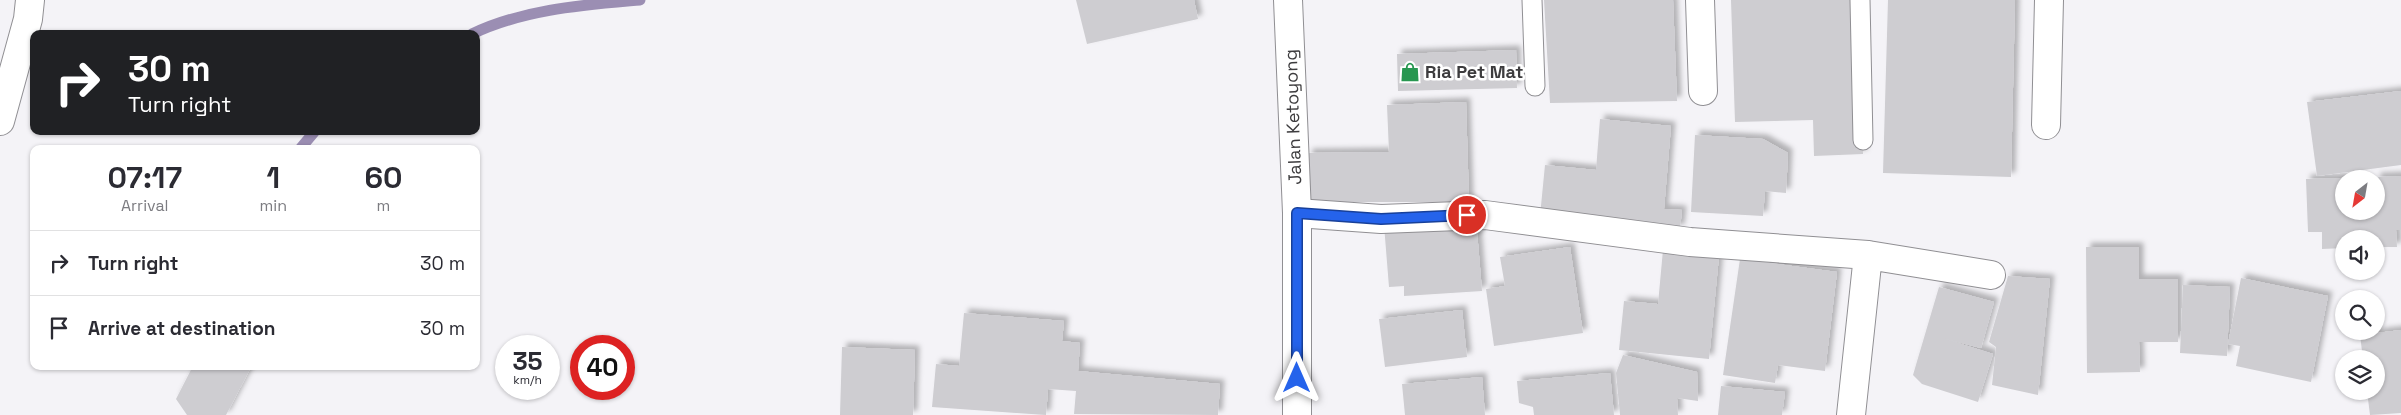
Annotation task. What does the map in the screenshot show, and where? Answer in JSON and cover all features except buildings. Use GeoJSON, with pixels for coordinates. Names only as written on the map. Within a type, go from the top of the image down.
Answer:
{"type":"FeatureCollection","features":[{"type":"Feature","properties":{"kind":"street"},"geometry":{"type":"LineString","coordinates":[[0,121],[28,19],[30,0]]}},
{"type":"Feature","properties":{"kind":"street","name":"Jalan Ketoyong"},"geometry":{"type":"LineString","coordinates":[[1288,0],[1297,213],[1297,415]]}},
{"type":"Feature","properties":{"kind":"street"},"geometry":{"type":"LineString","coordinates":[[1700,0],[1703,91]]}},
{"type":"Feature","properties":{"kind":"street"},"geometry":{"type":"LineString","coordinates":[[2046,125],[2049,0]]}},
{"type":"Feature","properties":{"kind":"street"},"geometry":{"type":"LineString","coordinates":[[1297,213],[1381,219],[1485,215],[1690,242],[1868,256],[1990,275]]}},
{"type":"Feature","properties":{"kind":"street"},"geometry":{"type":"LineString","coordinates":[[1851,415],[1868,256]]}},
{"type":"Feature","properties":{"kind":"lane"},"geometry":{"type":"LineString","coordinates":[[1532,0],[1535,86]]}},
{"type":"Feature","properties":{"kind":"lane"},"geometry":{"type":"LineString","coordinates":[[1860,0],[1863,140]]}},
{"type":"Feature","properties":{"kind":"waterway"},"geometry":{"type":"LineString","coordinates":[[480,31],[512,19],[533,14],[576,6],[640,0]]}},
{"type":"Feature","properties":{"kind":"waterway"},"geometry":{"type":"LineString","coordinates":[[303,145],[312,135]]}},
{"type":"Feature","properties":{"kind":"place","name":"Ria Pet Mat"},"geometry":{"type":"Point","coordinates":[1410,72]}},
{"type":"Feature","properties":{"kind":"route"},"geometry":{"type":"LineString","coordinates":[[1297,378],[1297,213],[1381,219],[1467,215]]}}]}
